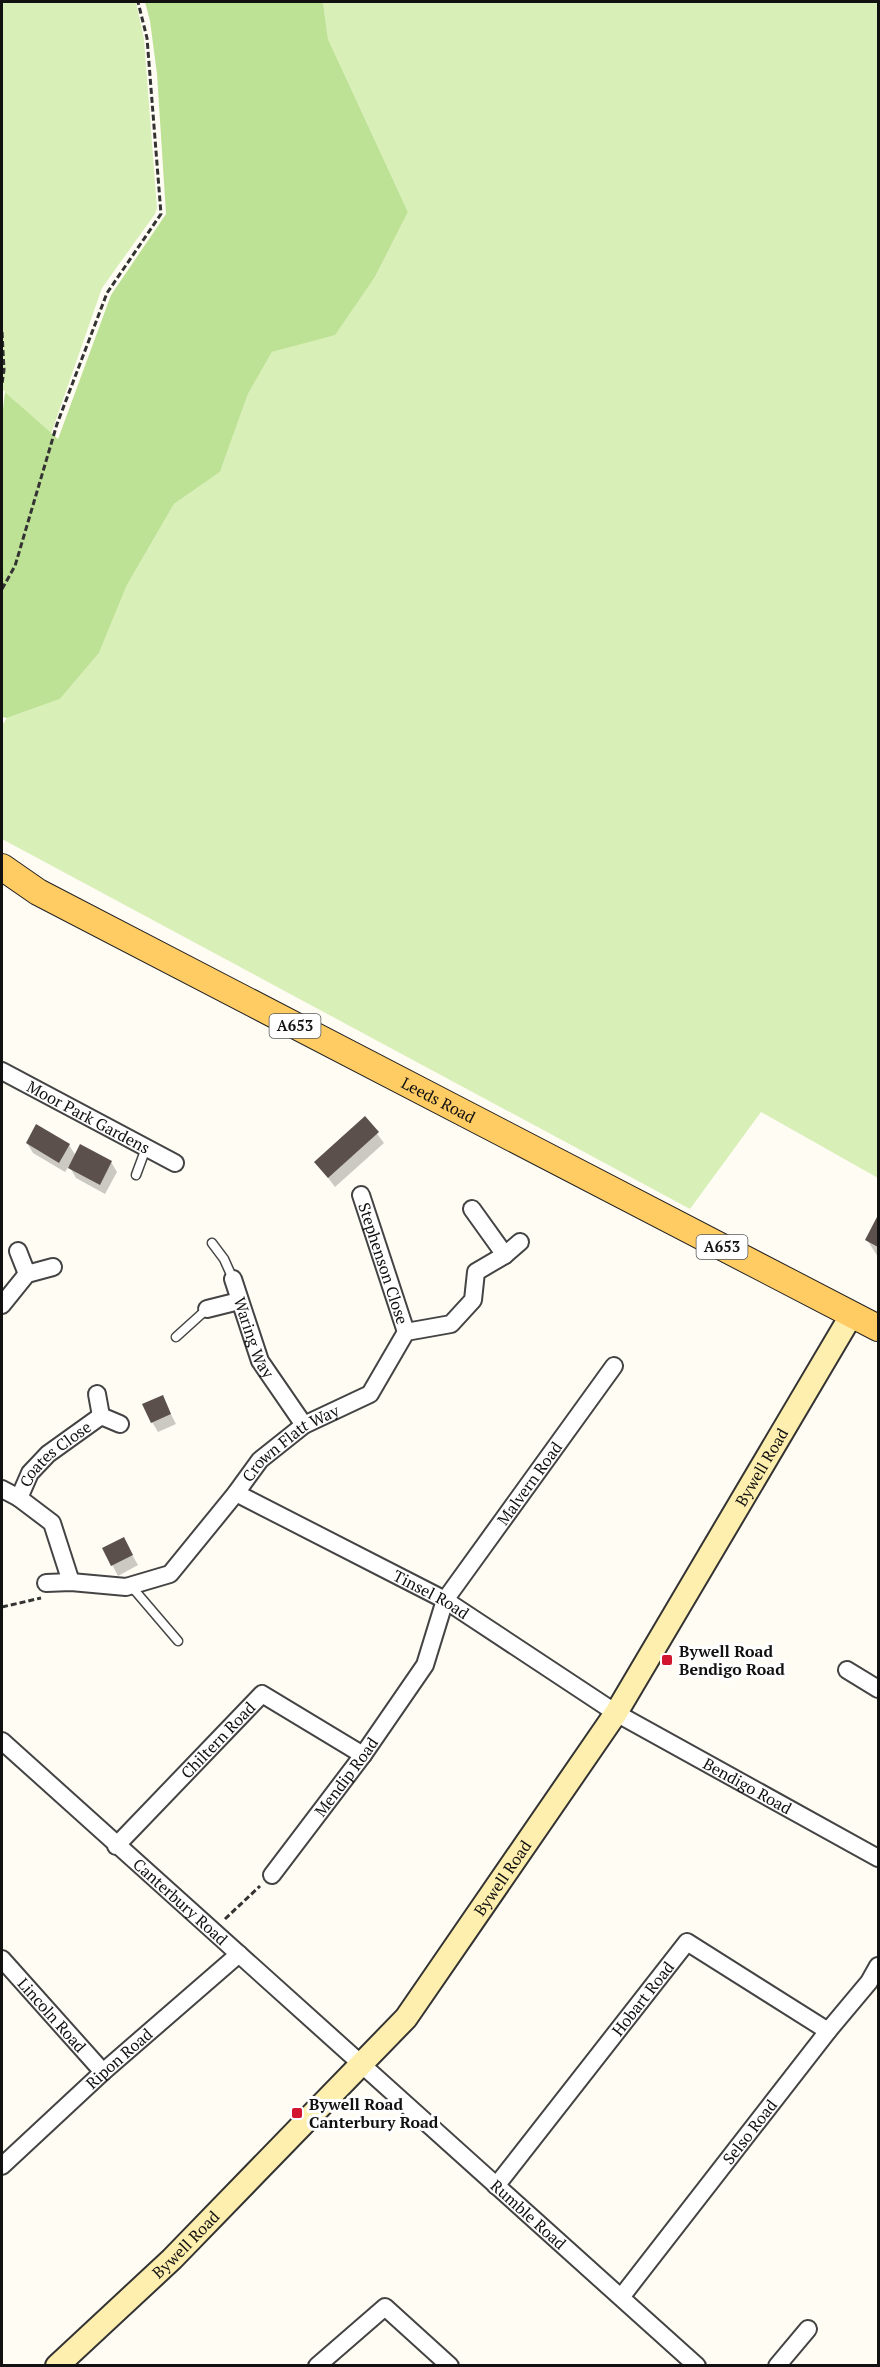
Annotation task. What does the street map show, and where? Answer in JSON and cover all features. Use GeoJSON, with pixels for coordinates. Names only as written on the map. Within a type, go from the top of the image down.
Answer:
{"type":"FeatureCollection","features":[{"type":"Feature","properties":{"kind":"main road","name":"Leeds Road"},"geometry":{"type":"LineString","coordinates":[[2,867],[48,898],[879,1328]]}},
{"type":"Feature","properties":{"kind":"street","name":"Moor Park Gardens"},"geometry":{"type":"LineString","coordinates":[[2,1071],[175,1163]]}},
{"type":"Feature","properties":{"kind":"street","name":"Stephenson Close"},"geometry":{"type":"LineString","coordinates":[[361,1195],[406,1332]]}},
{"type":"Feature","properties":{"kind":"street"},"geometry":{"type":"LineString","coordinates":[[472,1209],[505,1255]]}},
{"type":"Feature","properties":{"kind":"street"},"geometry":{"type":"LineString","coordinates":[[406,1332],[451,1324],[473,1300],[476,1272],[505,1255],[520,1242]]}},
{"type":"Feature","properties":{"kind":"street"},"geometry":{"type":"LineString","coordinates":[[18,1251],[27,1274]]}},
{"type":"Feature","properties":{"kind":"street"},"geometry":{"type":"LineString","coordinates":[[2,1305],[27,1274],[53,1267]]}},
{"type":"Feature","properties":{"kind":"street","name":"Waring Way"},"geometry":{"type":"LineString","coordinates":[[233,1279],[260,1361],[304,1425]]}},
{"type":"Feature","properties":{"kind":"street"},"geometry":{"type":"LineString","coordinates":[[207,1309],[239,1301]]}},
{"type":"Feature","properties":{"kind":"street","name":"Bywell Road"},"geometry":{"type":"LineString","coordinates":[[57,2366],[172,2259],[406,2018],[616,1713],[852,1314]]}},
{"type":"Feature","properties":{"kind":"street","name":"Crown Flatt Way"},"geometry":{"type":"LineString","coordinates":[[46,1583],[71,1582],[126,1587],[170,1574],[260,1460],[304,1425],[370,1394],[406,1332]]}},
{"type":"Feature","properties":{"kind":"street","name":"Malvern Road"},"geometry":{"type":"LineString","coordinates":[[445,1600],[614,1366]]}},
{"type":"Feature","properties":{"kind":"street","name":"Coates Close"},"geometry":{"type":"LineString","coordinates":[[97,1394],[101,1416]]}},
{"type":"Feature","properties":{"kind":"street","name":"Coates Close"},"geometry":{"type":"LineString","coordinates":[[101,1416],[120,1424]]}},
{"type":"Feature","properties":{"kind":"street","name":"Coates Close"},"geometry":{"type":"LineString","coordinates":[[19,1498],[30,1473],[48,1454],[101,1416]]}},
{"type":"Feature","properties":{"kind":"street","name":"Coates Close"},"geometry":{"type":"LineString","coordinates":[[2,1489],[19,1498],[52,1523],[71,1582]]}},
{"type":"Feature","properties":{"kind":"street","name":"Tinsel Road"},"geometry":{"type":"LineString","coordinates":[[236,1493],[445,1600],[616,1713]]}},
{"type":"Feature","properties":{"kind":"street","name":"Mendip Road"},"geometry":{"type":"LineString","coordinates":[[272,1875],[363,1755],[425,1665],[445,1600]]}},
{"type":"Feature","properties":{"kind":"street"},"geometry":{"type":"LineString","coordinates":[[847,1670],[879,1689]]}},
{"type":"Feature","properties":{"kind":"street","name":"Chiltern Road"},"geometry":{"type":"LineString","coordinates":[[116,1846],[262,1694],[363,1755]]}},
{"type":"Feature","properties":{"kind":"street","name":"Bendigo Road"},"geometry":{"type":"LineString","coordinates":[[616,1713],[879,1858]]}},
{"type":"Feature","properties":{"kind":"street","name":"Canterbury Road"},"geometry":{"type":"LineString","coordinates":[[2,1741],[116,1846],[360,2063]]}},
{"type":"Feature","properties":{"kind":"street","name":"Hobart Road"},"geometry":{"type":"LineString","coordinates":[[496,2186],[687,1942],[828,2031]]}},
{"type":"Feature","properties":{"kind":"street","name":"Ripon Road"},"geometry":{"type":"LineString","coordinates":[[2,2166],[103,2072],[239,1954]]}},
{"type":"Feature","properties":{"kind":"street","name":"Lincoln Road"},"geometry":{"type":"LineString","coordinates":[[2,1959],[103,2072]]}},
{"type":"Feature","properties":{"kind":"street","name":"Selso Road"},"geometry":{"type":"LineString","coordinates":[[622,2296],[828,2031],[869,1982],[879,1966]]}},
{"type":"Feature","properties":{"kind":"street","name":"Rumble Road"},"geometry":{"type":"LineString","coordinates":[[360,2063],[622,2296],[697,2366]]}},
{"type":"Feature","properties":{"kind":"street"},"geometry":{"type":"LineString","coordinates":[[317,2366],[385,2307],[450,2366]]}},
{"type":"Feature","properties":{"kind":"street"},"geometry":{"type":"LineString","coordinates":[[777,2366],[808,2329]]}},
{"type":"Feature","properties":{"kind":"lane"},"geometry":{"type":"LineString","coordinates":[[136,1175],[146,1148]]}},
{"type":"Feature","properties":{"kind":"lane","name":"Waring Way"},"geometry":{"type":"LineString","coordinates":[[212,1243],[224,1259],[233,1279]]}},
{"type":"Feature","properties":{"kind":"lane"},"geometry":{"type":"LineString","coordinates":[[176,1337],[207,1309]]}},
{"type":"Feature","properties":{"kind":"lane"},"geometry":{"type":"LineString","coordinates":[[130,1586],[178,1641]]}},
{"type":"Feature","properties":{"kind":"path"},"geometry":{"type":"LineString","coordinates":[[2,589],[15,566],[57,424],[107,293],[161,214],[147,38],[138,2]]}},
{"type":"Feature","properties":{"kind":"path"},"geometry":{"type":"LineString","coordinates":[[2,332],[4,370],[2,384]]}},
{"type":"Feature","properties":{"kind":"path"},"geometry":{"type":"LineString","coordinates":[[2,1607],[46,1597],[46,1583]]}},
{"type":"Feature","properties":{"kind":"path"},"geometry":{"type":"LineString","coordinates":[[212,1931],[272,1875]]}},
{"type":"Feature","properties":{"kind":"green space"},"geometry":{"type":"Polygon","coordinates":[[[2,2],[136,2],[144,39],[157,208],[102,288],[51,434],[2,389],[2,2]]]}},
{"type":"Feature","properties":{"kind":"green space"},"geometry":{"type":"Polygon","coordinates":[[[145,2],[323,2],[328,39],[408,212],[375,277],[335,335],[272,352],[248,394],[220,472],[174,504],[127,585],[99,653],[60,699],[7,718],[2,717],[2,417],[5,392],[58,439],[111,295],[166,214],[157,74],[150,21],[145,2]]]}},
{"type":"Feature","properties":{"kind":"green space"},"geometry":{"type":"Polygon","coordinates":[[[323,2],[878,2],[878,1178],[761,1112],[690,1209],[2,839],[2,725],[7,718],[60,699],[99,653],[127,585],[174,504],[220,472],[248,394],[272,352],[335,334],[375,277],[408,212],[328,39],[323,2]]]}},
{"type":"Feature","properties":{"kind":"building"},"geometry":{"type":"Polygon","coordinates":[[[365,1116],[379,1132],[328,1178],[314,1162],[365,1116]]]}},
{"type":"Feature","properties":{"kind":"building"},"geometry":{"type":"Polygon","coordinates":[[[36,1124],[70,1144],[59,1163],[26,1143],[36,1124]]]}},
{"type":"Feature","properties":{"kind":"building"},"geometry":{"type":"Polygon","coordinates":[[[80,1144],[112,1161],[100,1185],[68,1168],[80,1144]]]}},
{"type":"Feature","properties":{"kind":"building"},"geometry":{"type":"Polygon","coordinates":[[[878,1215],[878,1247],[865,1240],[878,1215]]]}},
{"type":"Feature","properties":{"kind":"building"},"geometry":{"type":"Polygon","coordinates":[[[163,1395],[171,1414],[151,1423],[142,1404],[163,1395]]]}},
{"type":"Feature","properties":{"kind":"building"},"geometry":{"type":"Polygon","coordinates":[[[124,1537],[133,1555],[111,1566],[102,1548],[124,1537]]]}},
{"type":"Feature","properties":{"kind":"place","name":"Bywell Road Bendigo Road"},"geometry":{"type":"Point","coordinates":[667,1660]}},
{"type":"Feature","properties":{"kind":"place","name":"Bywell Road Canterbury Road"},"geometry":{"type":"Point","coordinates":[297,2113]}}]}
